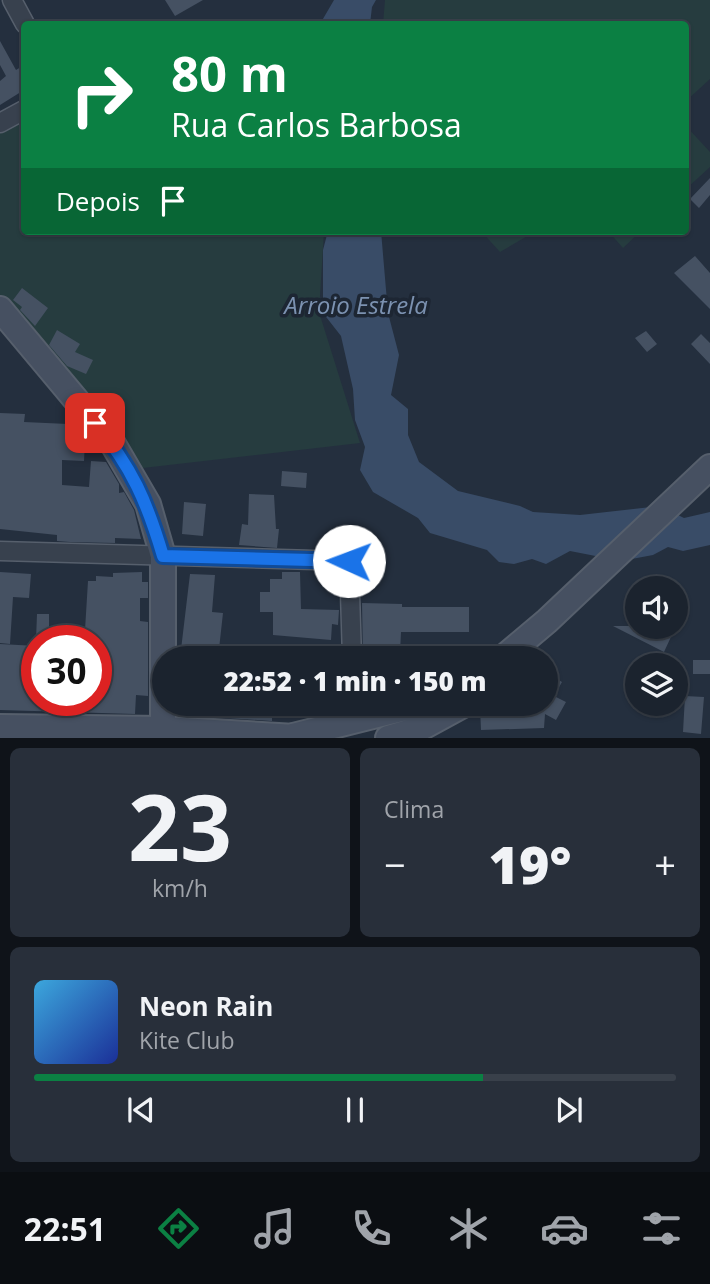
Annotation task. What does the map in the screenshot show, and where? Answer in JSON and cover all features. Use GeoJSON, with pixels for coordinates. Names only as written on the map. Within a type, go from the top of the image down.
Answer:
{"type":"FeatureCollection","features":[{"type":"Feature","properties":{"kind":"main road"},"geometry":{"type":"LineString","coordinates":[[0,309],[113,444],[134,475],[148,503],[163,556],[163,733]]}},
{"type":"Feature","properties":{"kind":"main road"},"geometry":{"type":"LineString","coordinates":[[517,646],[710,467]]}},
{"type":"Feature","properties":{"kind":"main road"},"geometry":{"type":"LineString","coordinates":[[526,646],[548,620]]}},
{"type":"Feature","properties":{"kind":"main road"},"geometry":{"type":"LineString","coordinates":[[0,727],[303,737],[346,716]]}},
{"type":"Feature","properties":{"kind":"main road"},"geometry":{"type":"LineString","coordinates":[[388,738],[419,729],[443,716]]}},
{"type":"Feature","properties":{"kind":"street"},"geometry":{"type":"LineString","coordinates":[[12,0],[23,21]]}},
{"type":"Feature","properties":{"kind":"street"},"geometry":{"type":"LineString","coordinates":[[0,123],[21,112]]}},
{"type":"Feature","properties":{"kind":"street"},"geometry":{"type":"LineString","coordinates":[[0,551],[349,561],[352,646]]}},
{"type":"Feature","properties":{"kind":"green space"},"geometry":{"type":"Polygon","coordinates":[[[385,0],[710,0],[710,79],[689,98],[689,21],[383,21],[385,0]]]}},
{"type":"Feature","properties":{"kind":"green space"},"geometry":{"type":"Polygon","coordinates":[[[21,120],[21,235],[324,235],[319,312],[360,443],[134,469],[0,303],[0,130],[21,120]]]}},
{"type":"Feature","properties":{"kind":"green space"},"geometry":{"type":"Polygon","coordinates":[[[689,129],[710,152],[710,167],[689,186],[689,129]]]}},
{"type":"Feature","properties":{"kind":"green space"},"geometry":{"type":"Polygon","coordinates":[[[485,235],[529,235],[500,252],[485,235]]]}},
{"type":"Feature","properties":{"kind":"green space"},"geometry":{"type":"Polygon","coordinates":[[[612,235],[637,235],[623,248],[612,235]]]}},
{"type":"Feature","properties":{"kind":"water"},"geometry":{"type":"Polygon","coordinates":[[[334,0],[376,0],[370,21],[322,21],[334,0]]]}},
{"type":"Feature","properties":{"kind":"water","name":"Arroio Estrela"},"geometry":{"type":"Polygon","coordinates":[[[327,235],[381,235],[388,313],[399,355],[391,395],[408,409],[408,435],[419,462],[458,491],[520,506],[533,512],[580,515],[660,506],[684,518],[710,512],[710,545],[683,551],[668,547],[653,555],[621,561],[570,551],[546,564],[532,559],[514,564],[499,562],[487,550],[430,533],[418,518],[373,492],[360,470],[365,447],[355,420],[353,389],[341,336],[323,313],[323,250],[327,235]]]}},
{"type":"Feature","properties":{"kind":"building"},"geometry":{"type":"Polygon","coordinates":[[[165,0],[203,0],[175,16],[165,0]]]}},
{"type":"Feature","properties":{"kind":"building"},"geometry":{"type":"Polygon","coordinates":[[[0,41],[16,70],[21,67],[21,92],[0,105],[0,81],[6,76],[0,65],[0,41]]]}},
{"type":"Feature","properties":{"kind":"building"},"geometry":{"type":"Polygon","coordinates":[[[710,178],[710,195],[699,208],[690,199],[710,178]]]}},
{"type":"Feature","properties":{"kind":"building"},"geometry":{"type":"Polygon","coordinates":[[[695,256],[710,273],[710,309],[674,273],[695,256]]]}},
{"type":"Feature","properties":{"kind":"building"},"geometry":{"type":"Polygon","coordinates":[[[22,288],[48,308],[35,326],[20,310],[22,307],[13,300],[22,288]]]}},
{"type":"Feature","properties":{"kind":"building"},"geometry":{"type":"Polygon","coordinates":[[[57,330],[80,344],[75,352],[93,360],[86,374],[67,366],[49,345],[57,330]]]}},
{"type":"Feature","properties":{"kind":"building"},"geometry":{"type":"Polygon","coordinates":[[[646,331],[657,344],[647,352],[635,338],[646,331]]]}},
{"type":"Feature","properties":{"kind":"building"},"geometry":{"type":"Polygon","coordinates":[[[701,334],[710,343],[710,364],[691,344],[701,334]]]}},
{"type":"Feature","properties":{"kind":"building"},"geometry":{"type":"Polygon","coordinates":[[[0,413],[25,414],[24,422],[68,424],[68,441],[85,442],[84,461],[62,460],[62,485],[89,487],[91,461],[106,462],[119,484],[119,493],[124,492],[134,510],[141,539],[115,538],[115,543],[70,542],[57,541],[57,535],[0,529],[0,413]]]}},
{"type":"Feature","properties":{"kind":"building"},"geometry":{"type":"Polygon","coordinates":[[[282,471],[307,473],[306,488],[281,486],[282,471]]]}},
{"type":"Feature","properties":{"kind":"building"},"geometry":{"type":"Polygon","coordinates":[[[249,494],[274,495],[276,529],[279,529],[277,548],[239,545],[242,524],[248,525],[249,494]]]}},
{"type":"Feature","properties":{"kind":"building"},"geometry":{"type":"Polygon","coordinates":[[[184,502],[206,504],[203,536],[182,534],[184,502]]]}},
{"type":"Feature","properties":{"kind":"building"},"geometry":{"type":"Polygon","coordinates":[[[0,572],[31,574],[29,598],[13,597],[10,644],[0,643],[0,572]]]}},
{"type":"Feature","properties":{"kind":"building"},"geometry":{"type":"Polygon","coordinates":[[[142,572],[142,582],[148,582],[148,598],[140,598],[140,621],[148,622],[148,696],[136,695],[135,714],[112,713],[112,625],[85,625],[88,581],[96,581],[96,576],[113,577],[113,573],[142,572]]]}},
{"type":"Feature","properties":{"kind":"building"},"geometry":{"type":"Polygon","coordinates":[[[282,572],[300,572],[301,609],[339,610],[338,625],[332,624],[331,640],[273,635],[273,612],[260,612],[260,592],[270,592],[270,579],[282,579],[282,572]]]}},
{"type":"Feature","properties":{"kind":"building"},"geometry":{"type":"Polygon","coordinates":[[[190,574],[215,575],[212,612],[223,613],[219,646],[181,646],[190,574]]]}},
{"type":"Feature","properties":{"kind":"building"},"geometry":{"type":"Polygon","coordinates":[[[362,603],[402,604],[402,607],[469,607],[469,632],[401,632],[400,646],[363,646],[362,603]]]}},
{"type":"Feature","properties":{"kind":"building"},"geometry":{"type":"Polygon","coordinates":[[[37,614],[49,614],[49,625],[37,625],[37,614]]]}},
{"type":"Feature","properties":{"kind":"building"},"geometry":{"type":"Polygon","coordinates":[[[613,626],[625,626],[625,632],[613,626]]]}},
{"type":"Feature","properties":{"kind":"building"},"geometry":{"type":"Polygon","coordinates":[[[638,639],[670,639],[664,652],[638,639]]]}},
{"type":"Feature","properties":{"kind":"building"},"geometry":{"type":"Polygon","coordinates":[[[0,644],[21,645],[21,711],[0,710],[0,644]]]}},
{"type":"Feature","properties":{"kind":"building"},"geometry":{"type":"Polygon","coordinates":[[[693,660],[710,660],[710,674],[693,674],[693,660]]]}},
{"type":"Feature","properties":{"kind":"building"},"geometry":{"type":"Polygon","coordinates":[[[688,696],[704,697],[701,734],[683,732],[684,716],[688,716],[688,696]]]}},
{"type":"Feature","properties":{"kind":"building"},"geometry":{"type":"Polygon","coordinates":[[[558,698],[566,702],[556,720],[549,716],[558,716],[558,698]]]}},
{"type":"Feature","properties":{"kind":"building"},"geometry":{"type":"Polygon","coordinates":[[[194,716],[272,716],[272,721],[194,716]]]}},
{"type":"Feature","properties":{"kind":"building"},"geometry":{"type":"Polygon","coordinates":[[[480,716],[545,716],[544,728],[481,730],[480,716]]]}},
{"type":"Feature","properties":{"kind":"route"},"geometry":{"type":"LineString","coordinates":[[95,423],[134,475],[148,503],[163,556],[349,561]]}}]}
